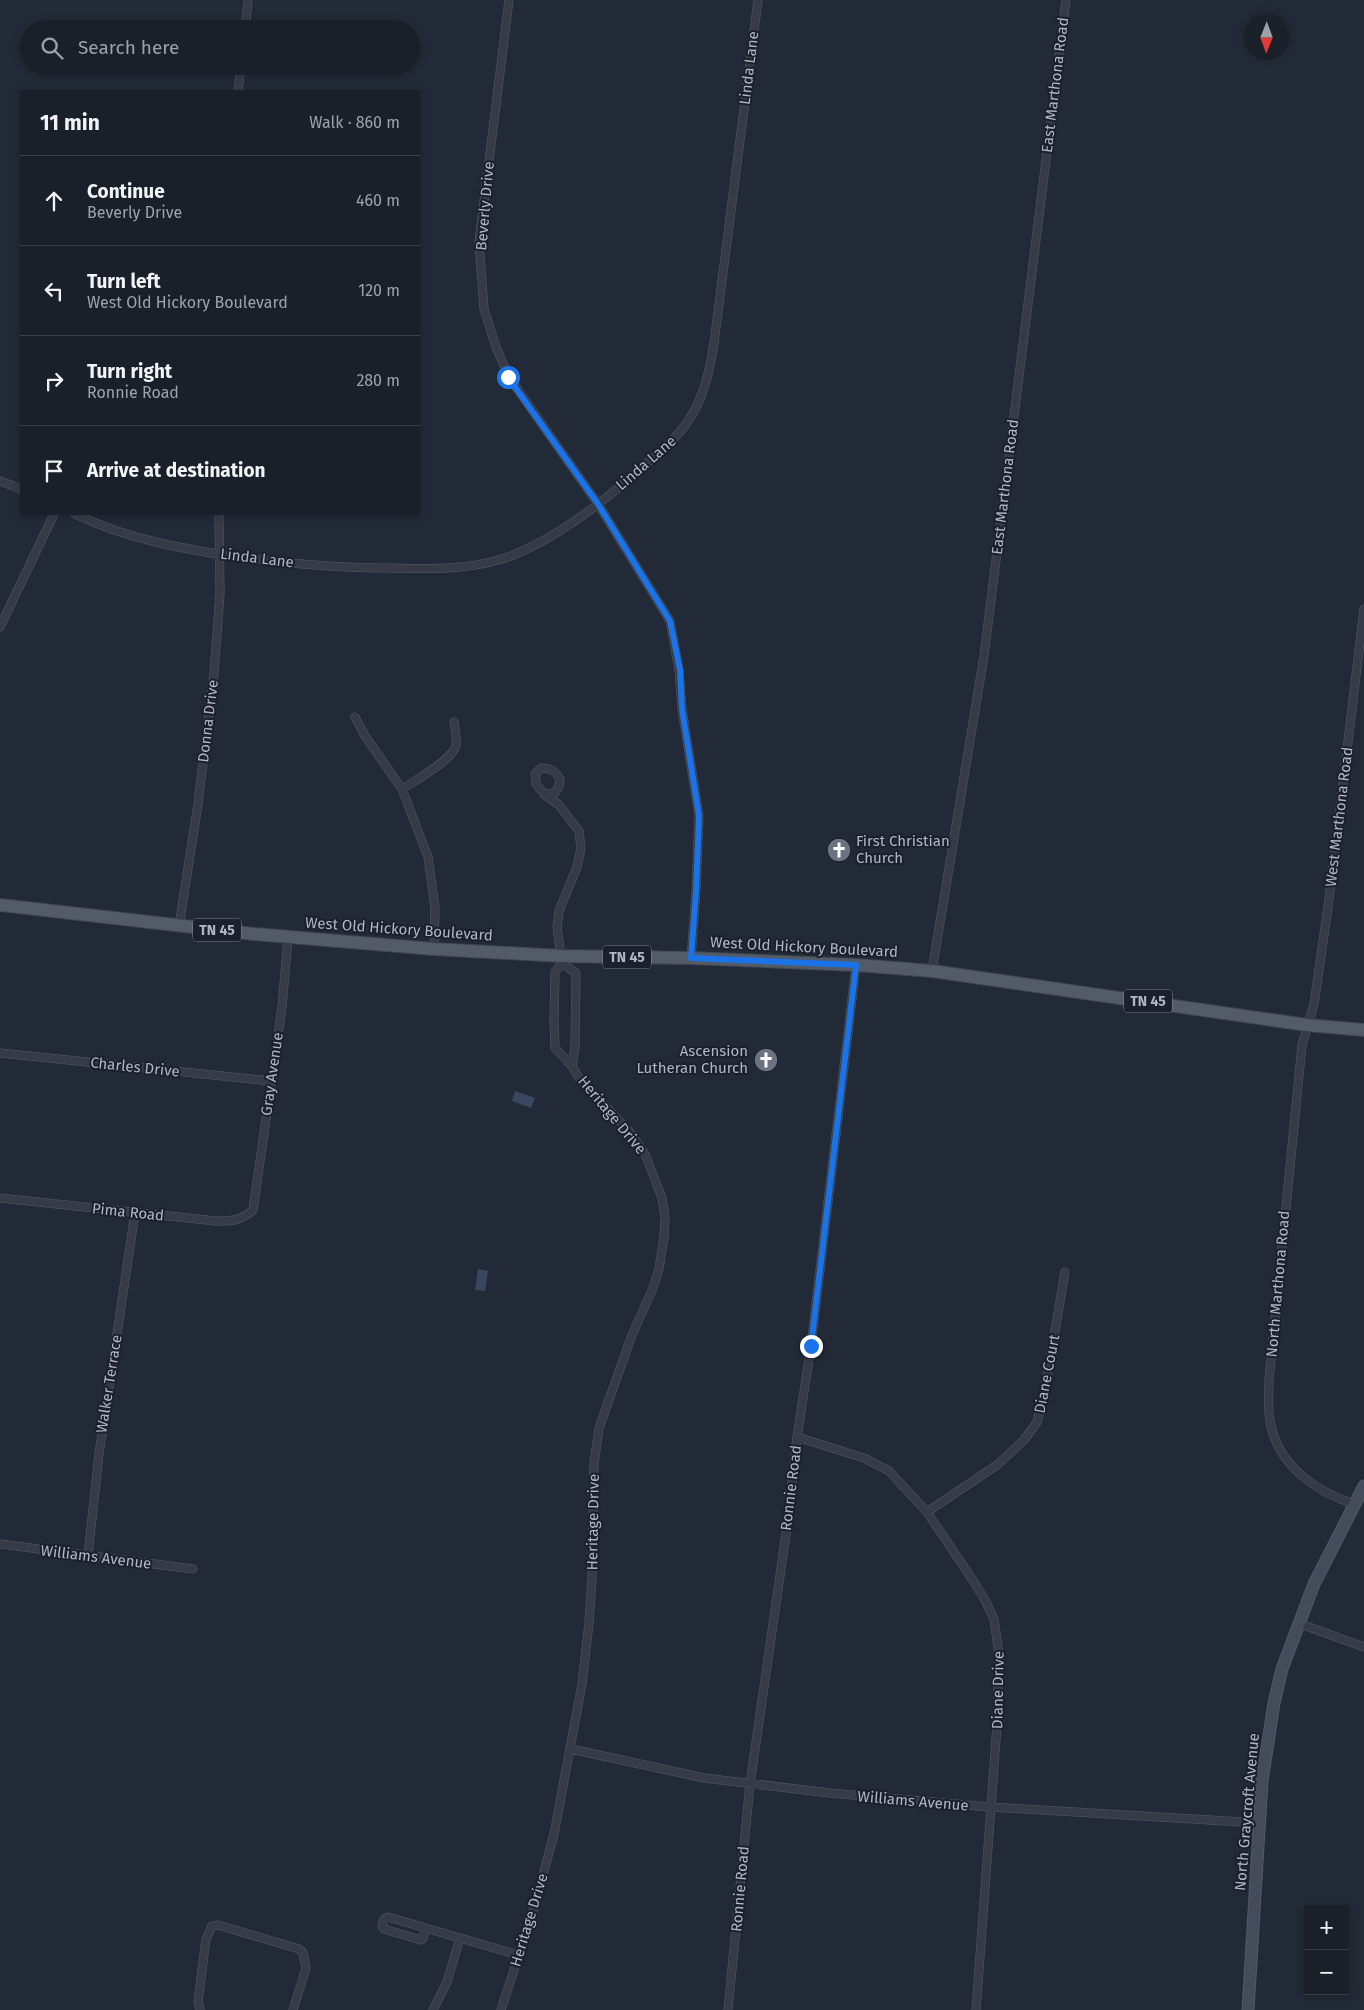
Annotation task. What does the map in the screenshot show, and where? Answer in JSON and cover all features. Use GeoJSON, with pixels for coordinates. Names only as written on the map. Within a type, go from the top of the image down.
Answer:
{"type":"FeatureCollection","features":[{"type":"Feature","properties":{"kind":"main road","name":"West Old Hickory Boulevard"},"geometry":{"type":"LineString","coordinates":[[0,905],[288,938],[562,960],[691,958],[856,965],[932,971],[1307,1024],[1364,1030]]}},
{"type":"Feature","properties":{"kind":"street"},"geometry":{"type":"LineString","coordinates":[[246,20],[248,0]]}},
{"type":"Feature","properties":{"kind":"street","name":"Beverly Drive"},"geometry":{"type":"LineString","coordinates":[[509,0],[480,242],[484,310],[508,377],[598,504],[667,615],[680,670],[682,709],[699,816],[691,958]]}},
{"type":"Feature","properties":{"kind":"street","name":"Linda Lane"},"geometry":{"type":"LineString","coordinates":[[77,515],[104,527],[144,540],[220,554],[328,566],[414,569],[452,567],[502,559],[521,551],[598,504],[667,446],[680,432],[696,407],[706,382],[715,333],[758,0]]}},
{"type":"Feature","properties":{"kind":"street","name":"East Marthona Road"},"geometry":{"type":"LineString","coordinates":[[932,971],[984,656],[1066,0]]}},
{"type":"Feature","properties":{"kind":"street"},"geometry":{"type":"LineString","coordinates":[[238,90],[240,75]]}},
{"type":"Feature","properties":{"kind":"street"},"geometry":{"type":"LineString","coordinates":[[0,481],[20,488]]}},
{"type":"Feature","properties":{"kind":"street"},"geometry":{"type":"LineString","coordinates":[[0,627],[54,515]]}},
{"type":"Feature","properties":{"kind":"street","name":"Donna Drive"},"geometry":{"type":"LineString","coordinates":[[179,926],[214,673],[218,628],[219,515]]}},
{"type":"Feature","properties":{"kind":"street","name":"West Marthona Road"},"geometry":{"type":"LineString","coordinates":[[1307,1024],[1314,1004],[1328,907],[1364,609]]}},
{"type":"Feature","properties":{"kind":"street"},"geometry":{"type":"LineString","coordinates":[[355,717],[365,736],[402,789],[428,857],[435,908],[434,949]]}},
{"type":"Feature","properties":{"kind":"street"},"geometry":{"type":"LineString","coordinates":[[402,789],[440,764],[452,753],[456,746],[454,722]]}},
{"type":"Feature","properties":{"kind":"street","name":"Heritage Drive"},"geometry":{"type":"LineString","coordinates":[[544,794],[559,805],[580,831],[581,848],[577,866],[559,912],[557,927],[562,960],[576,973],[575,1047],[572,1066]]}},
{"type":"Feature","properties":{"kind":"street","name":"Gray Avenue"},"geometry":{"type":"LineString","coordinates":[[253,1210],[282,1007],[288,938]]}},
{"type":"Feature","properties":{"kind":"street","name":"Heritage Drive"},"geometry":{"type":"LineString","coordinates":[[501,2010],[547,1861],[571,1749],[582,1684],[589,1623],[592,1569],[592,1489],[599,1428],[632,1335],[653,1288],[664,1248],[665,1227],[662,1198],[646,1154],[629,1131],[579,1078],[572,1066],[555,1048],[555,972],[562,960]]}},
{"type":"Feature","properties":{"kind":"street","name":"Ronnie Road"},"geometry":{"type":"LineString","coordinates":[[728,2010],[750,1784],[811,1346],[856,965]]}},
{"type":"Feature","properties":{"kind":"street","name":"North Marthona Road"},"geometry":{"type":"LineString","coordinates":[[1307,1024],[1302,1045],[1270,1370],[1269,1407],[1271,1426],[1277,1442],[1296,1471],[1312,1485],[1333,1497],[1354,1504]]}},
{"type":"Feature","properties":{"kind":"street","name":"Charles Drive"},"geometry":{"type":"LineString","coordinates":[[0,1053],[270,1081]]}},
{"type":"Feature","properties":{"kind":"street","name":"Pima Road"},"geometry":{"type":"LineString","coordinates":[[0,1198],[135,1213],[231,1221],[243,1218],[253,1210]]}},
{"type":"Feature","properties":{"kind":"street","name":"Walker Terrace"},"geometry":{"type":"LineString","coordinates":[[88,1555],[99,1454],[135,1213]]}},
{"type":"Feature","properties":{"kind":"street","name":"Diane Court"},"geometry":{"type":"LineString","coordinates":[[927,1512],[998,1465],[1024,1440],[1037,1422],[1044,1395],[1065,1272]]}},
{"type":"Feature","properties":{"kind":"street","name":"Diane Drive"},"geometry":{"type":"LineString","coordinates":[[798,1437],[864,1458],[889,1472],[927,1512],[985,1600],[994,1619],[999,1644],[997,1728],[976,2010]]}},
{"type":"Feature","properties":{"kind":"street","name":"North Graycroft Avenue"},"geometry":{"type":"LineString","coordinates":[[1248,2010],[1260,1823],[1269,1731],[1282,1669],[1314,1584],[1364,1486]]}},
{"type":"Feature","properties":{"kind":"street","name":"Williams Avenue"},"geometry":{"type":"LineString","coordinates":[[0,1544],[193,1569]]}},
{"type":"Feature","properties":{"kind":"street"},"geometry":{"type":"LineString","coordinates":[[1298,1623],[1364,1647]]}},
{"type":"Feature","properties":{"kind":"street","name":"Williams Avenue"},"geometry":{"type":"LineString","coordinates":[[571,1749],[704,1778],[907,1801],[1260,1823]]}},
{"type":"Feature","properties":{"kind":"street"},"geometry":{"type":"LineString","coordinates":[[426,1928],[421,1940],[384,1929],[382,1926],[384,1919],[388,1917],[426,1928],[518,1955]]}},
{"type":"Feature","properties":{"kind":"street"},"geometry":{"type":"LineString","coordinates":[[200,2010],[198,2001],[206,1939],[212,1926],[218,1925],[299,1949],[303,1953],[306,1968],[293,2010]]}},
{"type":"Feature","properties":{"kind":"street"},"geometry":{"type":"LineString","coordinates":[[433,2010],[447,1982],[460,1938]]}},
{"type":"Feature","properties":{"kind":"water"},"geometry":{"type":"Polygon","coordinates":[[[515,1091],[535,1098],[531,1108],[512,1101],[515,1091]]]}},
{"type":"Feature","properties":{"kind":"water"},"geometry":{"type":"Polygon","coordinates":[[[478,1269],[488,1271],[485,1291],[475,1290],[478,1269]]]}},
{"type":"Feature","properties":{"kind":"place","name":"First Christian Church"},"geometry":{"type":"Point","coordinates":[839,850]}},
{"type":"Feature","properties":{"kind":"place","name":"Ascension Lutheran Church"},"geometry":{"type":"Point","coordinates":[766,1060]}},
{"type":"Feature","properties":{"kind":"route"},"geometry":{"type":"LineString","coordinates":[[508,377],[598,504],[670,621],[680,670],[682,709],[699,816],[691,958],[856,965],[811,1346]]}}]}
